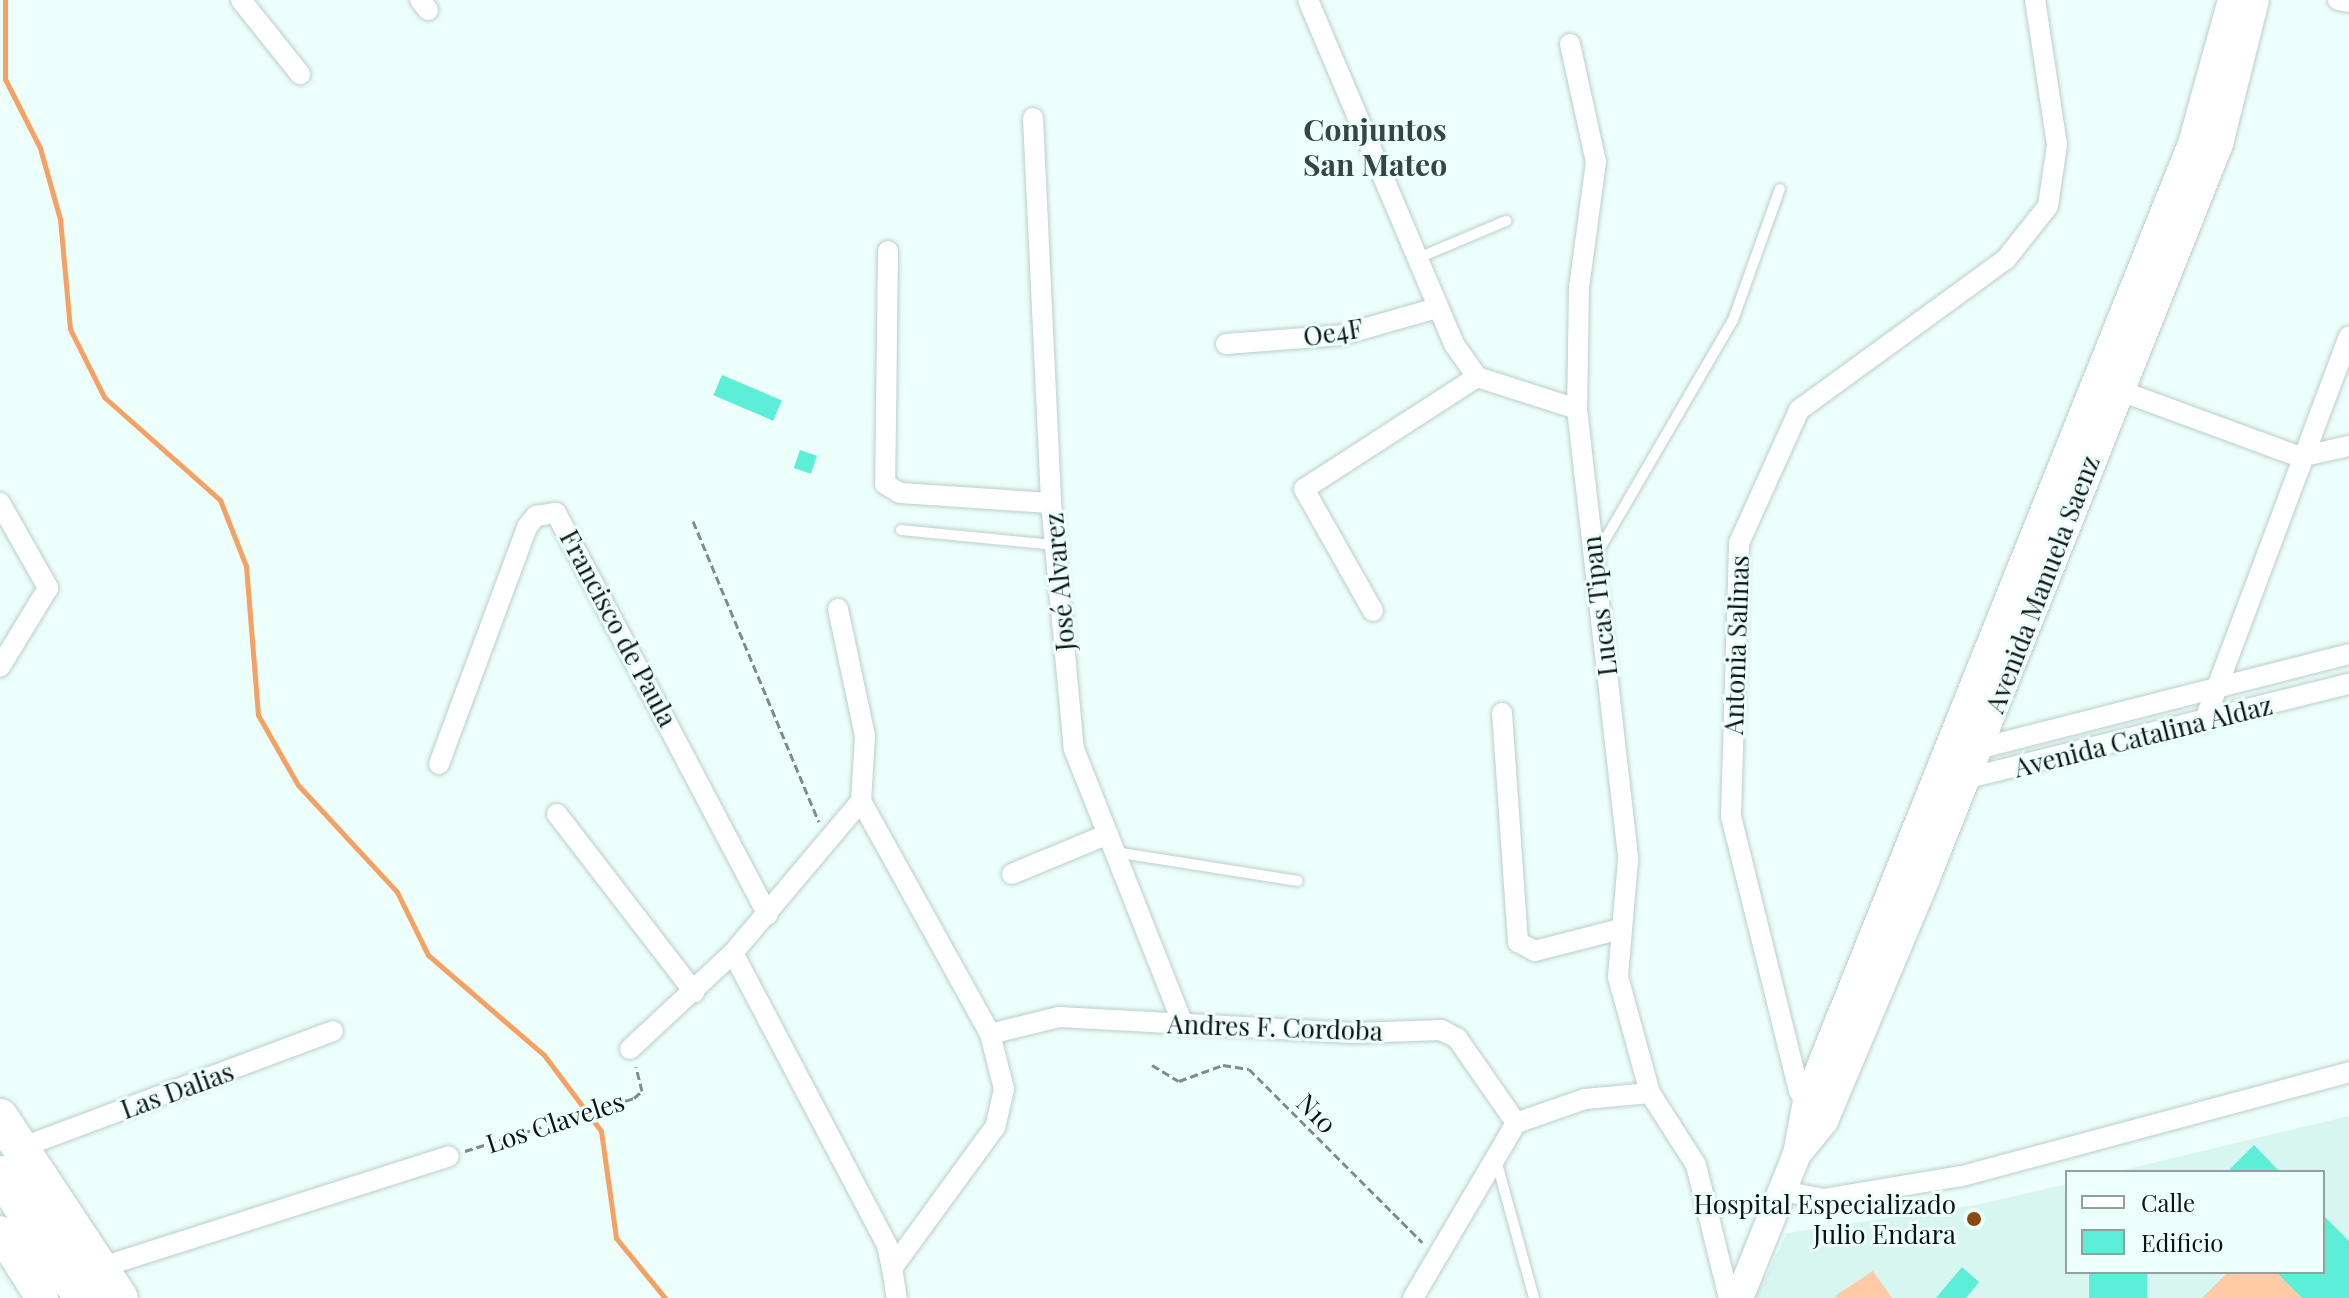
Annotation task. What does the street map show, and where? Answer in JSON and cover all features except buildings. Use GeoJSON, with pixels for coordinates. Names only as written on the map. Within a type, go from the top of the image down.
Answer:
{"type":"FeatureCollection","features":[{"type":"Feature","properties":{"kind":"highway"},"geometry":{"type":"LineString","coordinates":[[0,1117],[10,1161],[91,1283],[120,1298]]}},
{"type":"Feature","properties":{"kind":"main road"},"geometry":{"type":"LineString","coordinates":[[0,1232],[42,1298]]}},
{"type":"Feature","properties":{"kind":"street"},"geometry":{"type":"LineString","coordinates":[[241,0],[300,74]]}},
{"type":"Feature","properties":{"kind":"street"},"geometry":{"type":"LineString","coordinates":[[1308,0],[1437,308],[1477,377],[1577,409]]}},
{"type":"Feature","properties":{"kind":"street","name":"Antonia Salinas"},"geometry":{"type":"LineString","coordinates":[[1815,1111],[1731,816],[1739,543],[1799,410],[2006,259],[2048,206],[2057,145],[2035,0]]}},
{"type":"Feature","properties":{"kind":"street","name":"Avenida Manuela Saenz"},"geometry":{"type":"LineString","coordinates":[[1815,1111],[1937,785],[1964,752],[2107,386],[2192,144],[2232,0]]}},
{"type":"Feature","properties":{"kind":"street","name":"Avenida Manuela Saenz"},"geometry":{"type":"LineString","coordinates":[[2107,386],[2219,144],[2255,0]]}},
{"type":"Feature","properties":{"kind":"street"},"geometry":{"type":"LineString","coordinates":[[2338,0],[2349,2]]}},
{"type":"Feature","properties":{"kind":"street","name":"Lucas Tipan"},"geometry":{"type":"LineString","coordinates":[[1570,44],[1596,162],[1579,287],[1577,409],[1628,860],[1618,977],[1650,1093],[1696,1165],[1729,1298]]}},
{"type":"Feature","properties":{"kind":"street","name":"José Alvarez"},"geometry":{"type":"LineString","coordinates":[[1033,118],[1051,503],[1074,749],[1183,1025]]}},
{"type":"Feature","properties":{"kind":"street"},"geometry":{"type":"LineString","coordinates":[[888,251],[885,484],[900,493],[1051,503]]}},
{"type":"Feature","properties":{"kind":"street","name":"Oe4F"},"geometry":{"type":"LineString","coordinates":[[1226,344],[1342,335],[1437,308]]}},
{"type":"Feature","properties":{"kind":"street"},"geometry":{"type":"LineString","coordinates":[[2204,722],[2300,457],[2349,336]]}},
{"type":"Feature","properties":{"kind":"street"},"geometry":{"type":"LineString","coordinates":[[1373,611],[1304,489],[1477,377]]}},
{"type":"Feature","properties":{"kind":"street"},"geometry":{"type":"LineString","coordinates":[[2107,386],[2300,457],[2349,446]]}},
{"type":"Feature","properties":{"kind":"street"},"geometry":{"type":"LineString","coordinates":[[0,667],[48,588],[2,509]]}},
{"type":"Feature","properties":{"kind":"street","name":"Francisco de Paula"},"geometry":{"type":"LineString","coordinates":[[439,764],[527,527],[536,516],[556,513],[768,915]]}},
{"type":"Feature","properties":{"kind":"street"},"geometry":{"type":"LineString","coordinates":[[838,609],[865,736],[861,801],[990,1034],[1004,1089],[995,1127],[892,1268]]}},
{"type":"Feature","properties":{"kind":"street","name":"Avenida Catalina Aldaz"},"geometry":{"type":"LineString","coordinates":[[1964,752],[2349,654]]}},
{"type":"Feature","properties":{"kind":"street","name":"Avenida Catalina Aldaz"},"geometry":{"type":"LineString","coordinates":[[1937,785],[2349,684]]}},
{"type":"Feature","properties":{"kind":"street"},"geometry":{"type":"LineString","coordinates":[[1502,713],[1518,942],[1535,951],[1620,929]]}},
{"type":"Feature","properties":{"kind":"street","name":"Avenida Manuela Saenz"},"geometry":{"type":"LineString","coordinates":[[1739,1298],[1815,1111],[1967,779],[1964,752]]}},
{"type":"Feature","properties":{"kind":"street","name":"Los Claveles"},"geometry":{"type":"LineString","coordinates":[[630,1049],[733,953],[861,801]]}},
{"type":"Feature","properties":{"kind":"street"},"geometry":{"type":"LineString","coordinates":[[557,814],[694,992]]}},
{"type":"Feature","properties":{"kind":"street"},"geometry":{"type":"LineString","coordinates":[[1012,874],[1111,843]]}},
{"type":"Feature","properties":{"kind":"street"},"geometry":{"type":"LineString","coordinates":[[733,953],[887,1245],[895,1296]]}},
{"type":"Feature","properties":{"kind":"street","name":"Andres F. Cordoba"},"geometry":{"type":"LineString","coordinates":[[990,1034],[1059,1017],[1183,1025],[1450,1032],[1516,1123]]}},
{"type":"Feature","properties":{"kind":"street","name":"Las Dalias"},"geometry":{"type":"LineString","coordinates":[[10,1161],[333,1031]]}},
{"type":"Feature","properties":{"kind":"street"},"geometry":{"type":"LineString","coordinates":[[1783,1191],[1823,1199],[1962,1176],[2349,1072]]}},
{"type":"Feature","properties":{"kind":"street"},"geometry":{"type":"LineString","coordinates":[[1413,1298],[1516,1123],[1585,1099],[1650,1093]]}},
{"type":"Feature","properties":{"kind":"street"},"geometry":{"type":"LineString","coordinates":[[91,1283],[449,1156]]}},
{"type":"Feature","properties":{"kind":"lane"},"geometry":{"type":"LineString","coordinates":[[1594,559],[1733,320],[1780,189]]}},
{"type":"Feature","properties":{"kind":"lane"},"geometry":{"type":"LineString","coordinates":[[1416,259],[1506,221]]}},
{"type":"Feature","properties":{"kind":"lane"},"geometry":{"type":"LineString","coordinates":[[901,530],[1055,545]]}},
{"type":"Feature","properties":{"kind":"lane"},"geometry":{"type":"LineString","coordinates":[[1111,843],[1298,881]]}},
{"type":"Feature","properties":{"kind":"lane"},"geometry":{"type":"LineString","coordinates":[[1495,1154],[1534,1298]]}},
{"type":"Feature","properties":{"kind":"path"},"geometry":{"type":"LineString","coordinates":[[693,521],[827,840]]}},
{"type":"Feature","properties":{"kind":"path","name":"Los Claveles"},"geometry":{"type":"LineString","coordinates":[[449,1156],[623,1101],[642,1091],[630,1049]]}},
{"type":"Feature","properties":{"kind":"path","name":"N10"},"geometry":{"type":"LineString","coordinates":[[1152,1065],[1179,1081],[1223,1065],[1249,1069],[1386,1211],[1438,1253]]}},
{"type":"Feature","properties":{"kind":"shaded area","name":"Hospital Especializado Julio Endara"},"geometry":{"type":"Polygon","coordinates":[[[2349,1116],[2349,1298],[1755,1298],[1787,1233],[1976,1205],[2065,1184],[2065,1274],[2325,1274],[2325,1170],[2123,1170],[2349,1116]]]}},
{"type":"Feature","properties":{"kind":"shaded area"},"geometry":{"type":"Polygon","coordinates":[[[1873,1271],[1892,1298],[1835,1296],[1873,1271]]]}},
{"type":"Feature","properties":{"kind":"shaded area"},"geometry":{"type":"Polygon","coordinates":[[[2226,1274],[2278,1274],[2302,1298],[2202,1298],[2226,1274]]]}},
{"type":"Feature","properties":{"kind":"waterway"},"geometry":{"type":"LineString","coordinates":[[5,0],[5,79],[40,148],[60,219],[70,329],[104,397],[220,500],[246,566],[258,715],[298,785],[397,892],[428,955],[544,1055],[601,1131],[616,1238],[665,1298]]}},
{"type":"Feature","properties":{"kind":"place","name":"Hospital Especializado Julio Endara"},"geometry":{"type":"Point","coordinates":[1974,1219]}},
{"type":"Feature","properties":{"kind":"district","name":"Conjuntos San Mateo"},"geometry":{"type":"Point","coordinates":[1375,146]}}]}
